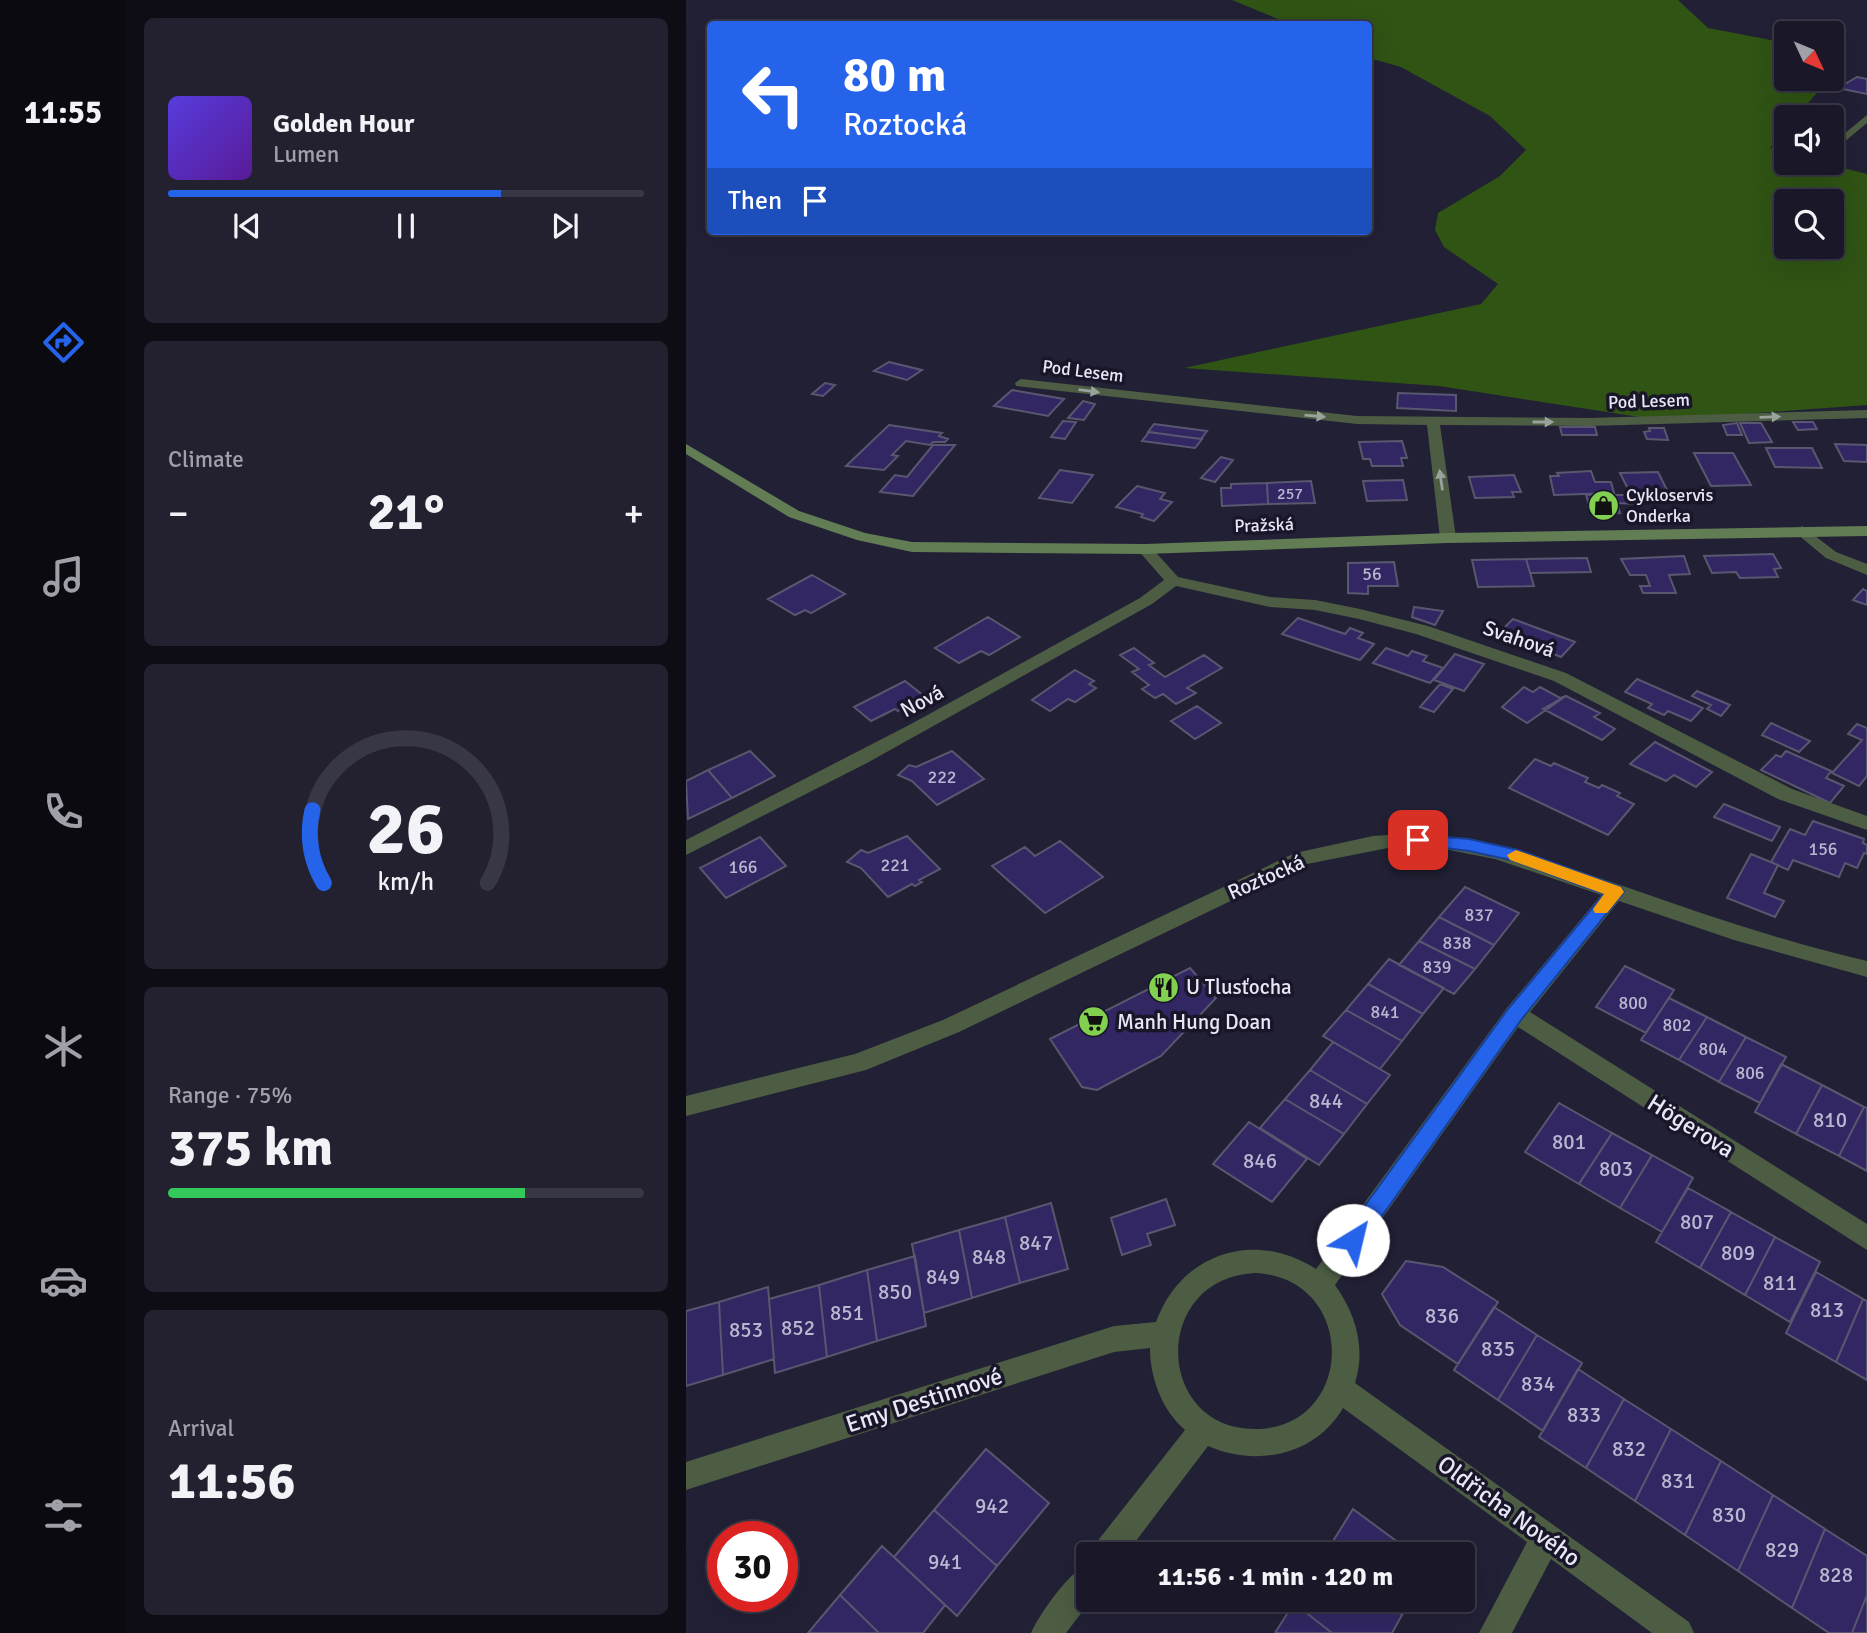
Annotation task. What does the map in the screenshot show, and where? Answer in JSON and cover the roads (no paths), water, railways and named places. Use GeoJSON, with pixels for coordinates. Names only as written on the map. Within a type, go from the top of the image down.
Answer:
{"type":"FeatureCollection","features":[{"type":"Feature","properties":{"kind":"main road","name":"Pražská"},"geometry":{"type":"LineString","coordinates":[[686,449],[794,514],[886,543],[912,547],[1145,549],[1448,538],[1867,531]]}},
{"type":"Feature","properties":{"kind":"street"},"geometry":{"type":"LineString","coordinates":[[1844,138],[1867,118]]}},
{"type":"Feature","properties":{"kind":"street","name":"Pod Lesem"},"geometry":{"type":"LineString","coordinates":[[1021,383],[1357,420],[1590,422],[1867,414]]}},
{"type":"Feature","properties":{"kind":"street"},"geometry":{"type":"LineString","coordinates":[[1433,422],[1448,538]]}},
{"type":"Feature","properties":{"kind":"street"},"geometry":{"type":"LineString","coordinates":[[1802,531],[1831,555],[1867,570]]}},
{"type":"Feature","properties":{"kind":"street"},"geometry":{"type":"LineString","coordinates":[[1145,549],[1172,581]]}},
{"type":"Feature","properties":{"kind":"street","name":"Svahová"},"geometry":{"type":"LineString","coordinates":[[1172,581],[1270,602],[1315,605],[1360,614],[1422,630],[1530,667],[1584,688],[1785,794],[1867,822]]}},
{"type":"Feature","properties":{"kind":"street","name":"Nová"},"geometry":{"type":"LineString","coordinates":[[686,848],[964,704],[1146,601],[1172,581]]}},
{"type":"Feature","properties":{"kind":"street","name":"Roztocká"},"geometry":{"type":"LineString","coordinates":[[686,1106],[858,1063],[951,1026],[1302,859],[1357,844],[1418,840],[1469,845],[1518,856],[1615,892],[1867,970]]}},
{"type":"Feature","properties":{"kind":"street"},"geometry":{"type":"LineString","coordinates":[[1320,1285],[1515,1014],[1615,892]]}},
{"type":"Feature","properties":{"kind":"street","name":"Högerova"},"geometry":{"type":"LineString","coordinates":[[1515,1014],[1867,1238]]}},
{"type":"Feature","properties":{"kind":"street"},"geometry":{"type":"LineString","coordinates":[[1248,1261],[1279,1263],[1308,1276],[1320,1285],[1331,1297],[1345,1325],[1349,1357],[1340,1389],[1321,1416],[1295,1434],[1264,1442],[1233,1440],[1204,1428],[1181,1408],[1167,1382],[1162,1349],[1170,1316],[1189,1289],[1216,1269],[1248,1261]]}},
{"type":"Feature","properties":{"kind":"street","name":"Emy Destinnové"},"geometry":{"type":"LineString","coordinates":[[686,1476],[1114,1339],[1164,1334]]}},
{"type":"Feature","properties":{"kind":"street","name":"Oldřicha Nového"},"geometry":{"type":"LineString","coordinates":[[1340,1389],[1678,1633]]}},
{"type":"Feature","properties":{"kind":"street"},"geometry":{"type":"LineString","coordinates":[[1116,1542],[1204,1428]]}},
{"type":"Feature","properties":{"kind":"street"},"geometry":{"type":"LineString","coordinates":[[1495,1633],[1546,1538]]}},
{"type":"Feature","properties":{"kind":"street"},"geometry":{"type":"LineString","coordinates":[[1047,1633],[1076,1594]]}},
{"type":"Feature","properties":{"kind":"place","name":"Cykloservis Onderka"},"geometry":{"type":"Point","coordinates":[1603,505]}},
{"type":"Feature","properties":{"kind":"place","name":"U Tlusťocha"},"geometry":{"type":"Point","coordinates":[1163,987]}},
{"type":"Feature","properties":{"kind":"place","name":"Manh Hung Doan"},"geometry":{"type":"Point","coordinates":[1094,1022]}}]}
